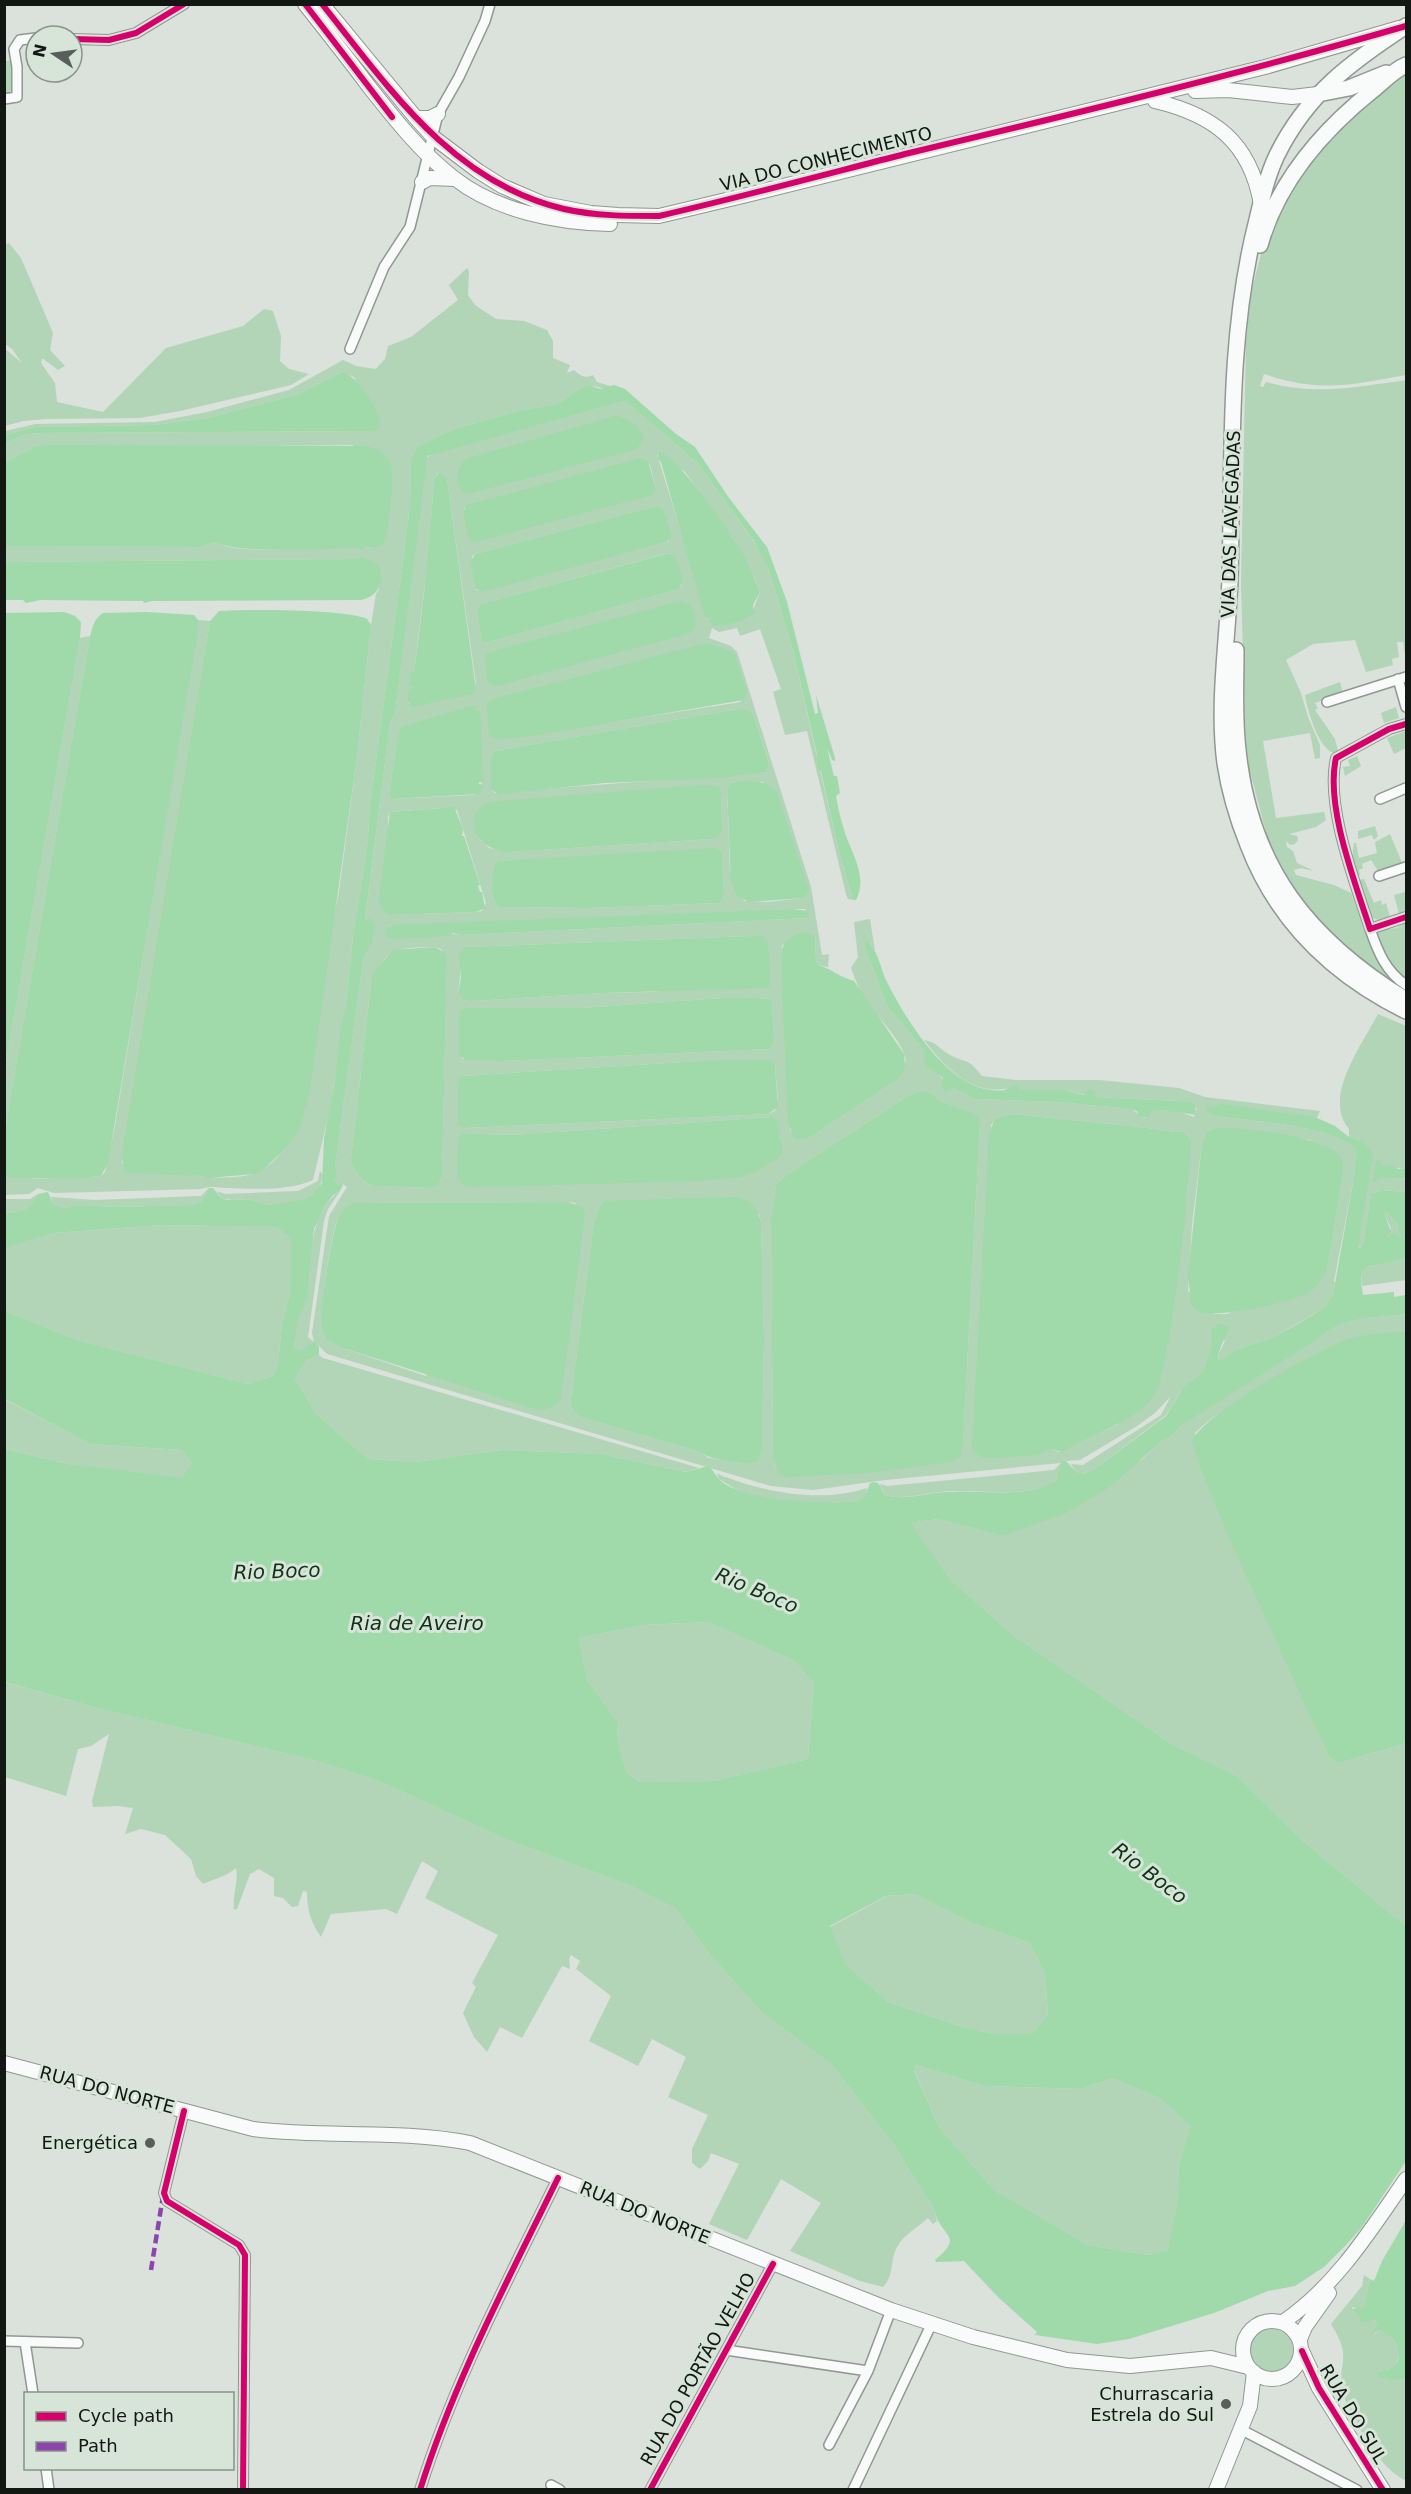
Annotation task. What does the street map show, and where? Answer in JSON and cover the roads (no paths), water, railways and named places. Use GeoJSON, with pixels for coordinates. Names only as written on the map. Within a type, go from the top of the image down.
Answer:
{"type":"FeatureCollection","features":[{"type":"Feature","properties":{"kind":"main road","name":"VIA DAS LAVEGADAS"},"geometry":{"type":"LineString","coordinates":[[1406,26],[1341,71],[1318,94],[1291,130],[1276,157],[1261,204],[1249,253],[1237,326],[1230,589],[1223,732],[1226,765],[1244,835],[1273,896],[1306,940],[1333,966],[1359,985],[1407,1011]]}},
{"type":"Feature","properties":{"kind":"main road","name":"VIA DAS LAVEGADAS"},"geometry":{"type":"LineString","coordinates":[[1404,66],[1332,126],[1283,189],[1264,232],[1248,288],[1241,332],[1235,599],[1237,737],[1242,781],[1251,814],[1272,869],[1288,896],[1320,935],[1379,984],[1404,994]]}},
{"type":"Feature","properties":{"kind":"main road"},"geometry":{"type":"LineString","coordinates":[[1318,94],[1349,88],[1404,66]]}},
{"type":"Feature","properties":{"kind":"main road"},"geometry":{"type":"LineString","coordinates":[[1237,737],[1234,769],[1241,804],[1257,849],[1255,861],[1263,865],[1294,913],[1333,956],[1380,990],[1404,994]]}},
{"type":"Feature","properties":{"kind":"street"},"geometry":{"type":"LineString","coordinates":[[84,39],[109,40],[136,33],[184,4]]}},
{"type":"Feature","properties":{"kind":"street","name":"VIA DO CONHECIMENTO"},"geometry":{"type":"LineString","coordinates":[[305,4],[433,137],[488,178],[544,204],[591,213],[659,216],[1265,67],[1406,26]]}},
{"type":"Feature","properties":{"kind":"street","name":"VIA DO CONHECIMENTO"},"geometry":{"type":"LineString","coordinates":[[322,4],[392,117],[454,179],[492,200],[552,218],[603,224],[661,223],[1155,101],[1211,90],[1268,96],[1318,94]]}},
{"type":"Feature","properties":{"kind":"street"},"geometry":{"type":"LineString","coordinates":[[350,349],[384,267],[410,227],[438,114],[459,77],[485,21],[490,4]]}},
{"type":"Feature","properties":{"kind":"street"},"geometry":{"type":"LineString","coordinates":[[4,99],[17,97],[17,67],[14,49],[20,40],[24,40]]}},
{"type":"Feature","properties":{"kind":"street"},"geometry":{"type":"LineString","coordinates":[[1155,101],[1195,114],[1225,133],[1249,164],[1261,204]]}},
{"type":"Feature","properties":{"kind":"street"},"geometry":{"type":"LineString","coordinates":[[416,118],[429,118],[438,114]]}},
{"type":"Feature","properties":{"kind":"street"},"geometry":{"type":"LineString","coordinates":[[422,182],[430,178],[454,179]]}},
{"type":"Feature","properties":{"kind":"street"},"geometry":{"type":"LineString","coordinates":[[1327,702],[1402,678],[1407,707]]}},
{"type":"Feature","properties":{"kind":"street"},"geometry":{"type":"LineString","coordinates":[[1404,994],[1396,978],[1380,957],[1370,929],[1339,823],[1332,774],[1336,758],[1389,729],[1407,724]]}},
{"type":"Feature","properties":{"kind":"street"},"geometry":{"type":"LineString","coordinates":[[1380,799],[1407,788]]}},
{"type":"Feature","properties":{"kind":"street"},"geometry":{"type":"LineString","coordinates":[[1379,876],[1407,867]]}},
{"type":"Feature","properties":{"kind":"street"},"geometry":{"type":"LineString","coordinates":[[1370,929],[1407,917]]}},
{"type":"Feature","properties":{"kind":"street","name":"RUA DO NORTE"},"geometry":{"type":"LineString","coordinates":[[4,2063],[253,2129],[282,2133],[397,2134],[445,2138],[470,2143],[891,2310],[1020,2350],[1067,2360],[1130,2366],[1211,2358],[1230,2350],[1245,2340]]}},
{"type":"Feature","properties":{"kind":"street"},"geometry":{"type":"LineString","coordinates":[[184,2111],[164,2193],[167,2201],[239,2245],[245,2255],[243,2490]]}},
{"type":"Feature","properties":{"kind":"street"},"geometry":{"type":"LineString","coordinates":[[420,2490],[434,2444],[470,2360],[558,2178]]}},
{"type":"Feature","properties":{"kind":"street"},"geometry":{"type":"LineString","coordinates":[[1283,2322],[1319,2294],[1356,2251],[1407,2179]]}},
{"type":"Feature","properties":{"kind":"street"},"geometry":{"type":"LineString","coordinates":[[1250,2406],[1281,2377],[1295,2369],[1305,2327],[1407,2192]]}},
{"type":"Feature","properties":{"kind":"street","name":"RUA DO PORTÃO VELHO"},"geometry":{"type":"LineString","coordinates":[[650,2490],[773,2264]]}},
{"type":"Feature","properties":{"kind":"street"},"geometry":{"type":"LineString","coordinates":[[829,2445],[868,2370],[891,2310]]}},
{"type":"Feature","properties":{"kind":"street"},"geometry":{"type":"LineString","coordinates":[[1216,2490],[1250,2406],[1251,2369],[1243,2349],[1245,2340],[1256,2326],[1265,2322],[1283,2322],[1296,2332],[1301,2345]]}},
{"type":"Feature","properties":{"kind":"street"},"geometry":{"type":"LineString","coordinates":[[854,2490],[932,2324]]}},
{"type":"Feature","properties":{"kind":"street"},"geometry":{"type":"LineString","coordinates":[[4,2341],[78,2343]]}},
{"type":"Feature","properties":{"kind":"street"},"geometry":{"type":"LineString","coordinates":[[25,2342],[33,2392]]}},
{"type":"Feature","properties":{"kind":"street","name":"RUA DO SUL"},"geometry":{"type":"LineString","coordinates":[[1301,2345],[1319,2388],[1383,2490]]}},
{"type":"Feature","properties":{"kind":"street"},"geometry":{"type":"LineString","coordinates":[[726,2350],[868,2370]]}},
{"type":"Feature","properties":{"kind":"street","name":"RUA DO NORTE"},"geometry":{"type":"LineString","coordinates":[[1211,2358],[1251,2369]]}},
{"type":"Feature","properties":{"kind":"street"},"geometry":{"type":"LineString","coordinates":[[1251,2369],[1267,2379],[1281,2377]]}},
{"type":"Feature","properties":{"kind":"street","name":"RUA DO SUL"},"geometry":{"type":"LineString","coordinates":[[1281,2377],[1308,2380],[1319,2388]]}},
{"type":"Feature","properties":{"kind":"street","name":"RUA DO SUL"},"geometry":{"type":"LineString","coordinates":[[1240,2429],[1357,2490]]}},
{"type":"Feature","properties":{"kind":"street"},"geometry":{"type":"LineString","coordinates":[[46,2470],[49,2490]]}},
{"type":"Feature","properties":{"kind":"water"},"geometry":{"type":"Polygon","coordinates":[[[342,372],[355,380],[368,396],[378,415],[379,429],[375,431],[37,433],[23,435],[5,444],[5,435],[35,427],[153,425],[207,418],[296,395],[342,372]]]}},
{"type":"Feature","properties":{"kind":"water","name":"Ria de Aveiro"},"geometry":{"type":"Polygon","coordinates":[[[589,385],[600,389],[614,385],[625,389],[676,434],[695,447],[729,498],[767,547],[787,602],[815,714],[818,713],[816,695],[835,758],[835,761],[832,760],[827,748],[834,776],[837,776],[840,793],[836,796],[841,819],[860,874],[859,891],[856,900],[853,900],[838,848],[821,771],[817,767],[817,754],[793,651],[768,567],[756,544],[696,461],[625,401],[427,456],[395,714],[390,723],[365,920],[368,921],[370,918],[374,934],[363,960],[335,1167],[337,1177],[334,1180],[338,1185],[341,1182],[343,1185],[324,1207],[314,1229],[307,1298],[297,1321],[294,1348],[300,1350],[315,1342],[319,1347],[319,1355],[307,1360],[295,1379],[316,1414],[368,1459],[415,1462],[502,1450],[601,1454],[686,1472],[708,1466],[720,1480],[747,1493],[808,1502],[860,1501],[870,1483],[874,1482],[880,1485],[885,1495],[893,1497],[959,1491],[1019,1492],[1033,1490],[1057,1480],[1061,1462],[1066,1461],[1077,1473],[1083,1474],[1096,1468],[1166,1416],[1184,1386],[1203,1372],[1212,1342],[1212,1330],[1219,1323],[1229,1327],[1220,1349],[1219,1361],[1240,1348],[1270,1339],[1299,1323],[1324,1308],[1333,1295],[1354,1177],[1356,1149],[1328,1134],[1289,1125],[1215,1116],[1207,1111],[1207,1108],[1222,1104],[1317,1118],[1335,1126],[1349,1137],[1361,1140],[1373,1153],[1358,1247],[1360,1248],[1363,1244],[1371,1194],[1383,1190],[1406,1192],[1406,1259],[1367,1267],[1361,1276],[1363,1295],[1394,1292],[1394,1297],[1406,1295],[1406,1314],[1360,1319],[1329,1331],[1180,1426],[1108,1488],[1066,1513],[1002,1536],[938,1519],[910,1523],[950,1579],[1014,1636],[1170,1743],[1237,1776],[1305,1843],[1406,1926],[1406,2161],[1362,2227],[1324,2267],[1295,2286],[1268,2291],[1214,2313],[1129,2339],[1097,2344],[1035,2335],[1037,2332],[998,2297],[964,2261],[936,2262],[935,2260],[944,2252],[950,2240],[934,2209],[892,2142],[831,2064],[760,2011],[708,1952],[676,1909],[629,1885],[508,1840],[379,1781],[313,1760],[97,1708],[5,1682],[5,1449],[68,1464],[182,1478],[192,1463],[182,1450],[90,1444],[5,1399],[5,1311],[77,1340],[248,1384],[273,1376],[278,1363],[282,1324],[291,1289],[291,1238],[276,1227],[161,1225],[54,1233],[5,1248],[5,1214],[28,1207],[38,1194],[48,1192],[53,1204],[64,1208],[80,1205],[115,1207],[191,1205],[202,1201],[209,1188],[213,1188],[221,1198],[227,1200],[250,1200],[271,1205],[303,1200],[312,1195],[322,1183],[324,1138],[346,1005],[353,936],[367,849],[370,804],[410,506],[411,458],[418,446],[454,429],[522,410],[557,404],[589,385]],[[1387,1212],[1385,1215],[1391,1232],[1386,1237],[1392,1234],[1401,1236],[1398,1225],[1387,1212]],[[708,1622],[643,1625],[579,1638],[587,1680],[617,1721],[618,1742],[626,1772],[640,1782],[713,1781],[808,1759],[814,1683],[793,1660],[708,1622]],[[915,1894],[886,1896],[830,1926],[845,1963],[888,2002],[963,2027],[994,2034],[1032,2034],[1048,2014],[1045,1973],[1030,1943],[972,1923],[915,1894]],[[916,2065],[914,2071],[939,2127],[994,2190],[1088,2245],[1148,2255],[1168,2251],[1177,2205],[1179,2164],[1190,2126],[1161,2099],[1113,2078],[1081,2089],[984,2086],[916,2065]]]}},
{"type":"Feature","properties":{"kind":"water"},"geometry":{"type":"Polygon","coordinates":[[[616,416],[629,420],[639,429],[644,438],[637,449],[468,494],[460,488],[458,476],[465,459],[616,416]]]}},
{"type":"Feature","properties":{"kind":"water"},"geometry":{"type":"Polygon","coordinates":[[[46,445],[367,446],[385,455],[391,468],[392,487],[386,537],[383,544],[361,550],[350,547],[268,550],[235,547],[216,542],[200,547],[5,546],[5,462],[33,448],[46,445]]]}},
{"type":"Feature","properties":{"kind":"water"},"geometry":{"type":"Polygon","coordinates":[[[659,452],[667,456],[691,481],[718,516],[747,561],[760,592],[753,605],[754,613],[745,619],[729,624],[713,625],[704,614],[661,462],[658,459],[659,452]]]}},
{"type":"Feature","properties":{"kind":"water"},"geometry":{"type":"Polygon","coordinates":[[[641,458],[648,461],[656,489],[652,495],[475,542],[469,540],[463,512],[467,505],[641,458]]]}},
{"type":"Feature","properties":{"kind":"water"},"geometry":{"type":"Polygon","coordinates":[[[439,473],[443,473],[447,479],[476,690],[472,694],[412,707],[408,700],[409,690],[413,686],[409,684],[411,672],[414,672],[420,624],[434,479],[439,473]]]}},
{"type":"Feature","properties":{"kind":"water"},"geometry":{"type":"Polygon","coordinates":[[[656,506],[663,509],[671,535],[666,542],[481,592],[475,588],[471,561],[475,554],[656,506]]]}},
{"type":"Feature","properties":{"kind":"water"},"geometry":{"type":"Polygon","coordinates":[[[669,553],[675,556],[683,581],[679,589],[486,643],[482,641],[477,611],[481,604],[669,553]]]}},
{"type":"Feature","properties":{"kind":"water"},"geometry":{"type":"Polygon","coordinates":[[[360,557],[378,564],[381,577],[376,592],[361,600],[152,601],[144,603],[143,601],[40,600],[26,603],[23,600],[5,600],[5,562],[355,559],[360,557]]]}},
{"type":"Feature","properties":{"kind":"water"},"geometry":{"type":"Polygon","coordinates":[[[681,601],[690,604],[695,617],[696,626],[690,633],[496,686],[488,683],[485,658],[487,653],[681,601]]]}},
{"type":"Feature","properties":{"kind":"water"},"geometry":{"type":"Polygon","coordinates":[[[272,610],[340,613],[367,619],[371,625],[357,757],[310,1090],[299,1130],[286,1148],[264,1169],[255,1174],[207,1178],[128,1173],[124,1170],[122,1155],[210,621],[219,611],[272,610]]]}},
{"type":"Feature","properties":{"kind":"water"},"geometry":{"type":"Polygon","coordinates":[[[64,612],[75,616],[81,622],[80,638],[5,1068],[5,613],[64,612]]]}},
{"type":"Feature","properties":{"kind":"water"},"geometry":{"type":"Polygon","coordinates":[[[147,612],[194,615],[198,620],[198,629],[108,1163],[101,1176],[54,1179],[8,1177],[5,1176],[5,1130],[90,636],[96,620],[103,613],[147,612]]]}},
{"type":"Feature","properties":{"kind":"water"},"geometry":{"type":"Polygon","coordinates":[[[703,644],[711,644],[734,653],[747,692],[744,700],[531,736],[497,740],[489,735],[487,705],[490,700],[703,644]]]}},
{"type":"Feature","properties":{"kind":"water"},"geometry":{"type":"Polygon","coordinates":[[[475,706],[480,713],[483,782],[479,784],[483,785],[480,794],[391,799],[389,795],[401,727],[475,706]]]}},
{"type":"Feature","properties":{"kind":"water"},"geometry":{"type":"Polygon","coordinates":[[[738,709],[747,710],[753,714],[769,763],[767,772],[716,778],[605,783],[499,794],[491,790],[491,758],[494,751],[738,709]]]}},
{"type":"Feature","properties":{"kind":"water"},"geometry":{"type":"Polygon","coordinates":[[[738,781],[764,783],[777,792],[809,891],[803,898],[748,902],[737,895],[731,883],[727,789],[730,783],[738,781]]]}},
{"type":"Feature","properties":{"kind":"water"},"geometry":{"type":"Polygon","coordinates":[[[703,785],[718,786],[721,792],[722,829],[721,834],[712,839],[509,852],[493,849],[481,841],[475,828],[476,812],[490,802],[703,785]]]}},
{"type":"Feature","properties":{"kind":"water"},"geometry":{"type":"Polygon","coordinates":[[[454,807],[463,829],[462,836],[464,836],[480,885],[478,886],[482,892],[485,908],[476,912],[389,915],[380,906],[379,898],[390,812],[454,807]]]}},
{"type":"Feature","properties":{"kind":"water"},"geometry":{"type":"Polygon","coordinates":[[[715,848],[722,853],[724,896],[720,903],[587,908],[498,907],[493,897],[492,876],[498,861],[715,848]]]}},
{"type":"Feature","properties":{"kind":"water"},"geometry":{"type":"Polygon","coordinates":[[[792,909],[809,911],[809,918],[461,935],[453,933],[448,936],[392,939],[386,936],[386,929],[393,925],[792,909]]]}},
{"type":"Feature","properties":{"kind":"water"},"geometry":{"type":"Polygon","coordinates":[[[808,932],[815,937],[818,965],[854,981],[904,1054],[905,1067],[897,1080],[807,1139],[795,1139],[788,1123],[781,955],[786,941],[808,932]]]}},
{"type":"Feature","properties":{"kind":"water"},"geometry":{"type":"Polygon","coordinates":[[[762,936],[768,944],[770,985],[766,988],[603,993],[471,1001],[463,1000],[458,993],[461,978],[459,953],[466,947],[762,936]]]}},
{"type":"Feature","properties":{"kind":"water"},"geometry":{"type":"Polygon","coordinates":[[[867,941],[877,955],[885,977],[904,1013],[927,1046],[954,1074],[969,1083],[996,1090],[1005,1090],[1020,1085],[1019,1090],[1066,1090],[1084,1095],[1089,1089],[1094,1091],[1095,1097],[1180,1101],[1195,1104],[1196,1115],[1162,1110],[1151,1112],[1148,1118],[1139,1116],[1137,1111],[1131,1109],[1058,1102],[974,1099],[954,1088],[946,1092],[941,1086],[943,1078],[925,1065],[925,1051],[887,1006],[864,945],[867,941]]]}},
{"type":"Feature","properties":{"kind":"water"},"geometry":{"type":"Polygon","coordinates":[[[435,947],[445,953],[447,959],[442,1177],[439,1184],[433,1188],[375,1186],[359,1176],[351,1159],[371,984],[375,970],[394,950],[435,947]]]}},
{"type":"Feature","properties":{"kind":"water"},"geometry":{"type":"Polygon","coordinates":[[[736,997],[772,999],[774,1039],[771,1047],[501,1061],[465,1060],[459,1054],[459,1014],[462,1009],[466,1008],[581,1008],[736,997]]]}},
{"type":"Feature","properties":{"kind":"water"},"geometry":{"type":"Polygon","coordinates":[[[769,1060],[775,1067],[778,1107],[768,1114],[464,1128],[458,1124],[458,1081],[462,1076],[700,1061],[769,1060]]]}},
{"type":"Feature","properties":{"kind":"water"},"geometry":{"type":"Polygon","coordinates":[[[924,1091],[933,1094],[938,1100],[977,1115],[980,1123],[963,1443],[960,1457],[950,1462],[866,1473],[786,1477],[779,1474],[773,1460],[771,1216],[776,1185],[788,1174],[911,1094],[924,1091]]]}},
{"type":"Feature","properties":{"kind":"water"},"geometry":{"type":"Polygon","coordinates":[[[1010,1114],[1183,1131],[1190,1138],[1191,1147],[1173,1314],[1162,1375],[1154,1395],[1137,1413],[1062,1452],[1050,1449],[1039,1455],[991,1458],[981,1457],[972,1450],[989,1137],[994,1119],[1010,1114]]]}},
{"type":"Feature","properties":{"kind":"water"},"geometry":{"type":"Polygon","coordinates":[[[772,1117],[779,1121],[779,1135],[783,1145],[780,1157],[757,1171],[740,1177],[695,1181],[479,1187],[464,1186],[457,1177],[458,1138],[463,1133],[513,1135],[772,1117]]]}},
{"type":"Feature","properties":{"kind":"water"},"geometry":{"type":"Polygon","coordinates":[[[1219,1127],[1303,1138],[1332,1149],[1340,1157],[1343,1175],[1327,1269],[1319,1284],[1311,1291],[1274,1304],[1224,1313],[1201,1312],[1196,1310],[1191,1303],[1188,1275],[1202,1143],[1207,1131],[1219,1127]]]}},
{"type":"Feature","properties":{"kind":"water"},"geometry":{"type":"Polygon","coordinates":[[[1377,1159],[1380,1160],[1381,1165],[1395,1166],[1398,1169],[1406,1168],[1406,1178],[1377,1179],[1372,1182],[1377,1159]]]}},
{"type":"Feature","properties":{"kind":"water"},"geometry":{"type":"Polygon","coordinates":[[[736,1197],[753,1205],[761,1222],[764,1338],[762,1449],[758,1460],[737,1463],[720,1460],[580,1417],[570,1406],[594,1221],[599,1206],[604,1201],[736,1197]]]}},
{"type":"Feature","properties":{"kind":"water"},"geometry":{"type":"Polygon","coordinates":[[[568,1202],[582,1207],[585,1214],[561,1398],[553,1407],[535,1409],[340,1347],[324,1336],[322,1311],[332,1240],[338,1218],[350,1205],[355,1203],[568,1202]]]}},
{"type":"Feature","properties":{"kind":"water"},"geometry":{"type":"Polygon","coordinates":[[[1406,1332],[1406,1743],[1343,1762],[1335,1761],[1327,1753],[1235,1551],[1201,1471],[1192,1441],[1200,1430],[1216,1416],[1260,1385],[1329,1347],[1358,1337],[1406,1332]]]}},
{"type":"Feature","properties":{"kind":"water"},"geometry":{"type":"Polygon","coordinates":[[[1406,2220],[1406,2381],[1384,2377],[1381,2379],[1377,2373],[1386,2369],[1387,2371],[1397,2362],[1399,2356],[1396,2344],[1392,2338],[1380,2330],[1371,2335],[1377,2325],[1375,2319],[1368,2322],[1360,2321],[1359,2315],[1350,2309],[1363,2308],[1370,2279],[1374,2281],[1382,2261],[1406,2220]]]}},
{"type":"Feature","properties":{"kind":"place","name":"Energética"},"geometry":{"type":"Point","coordinates":[150,2143]}},
{"type":"Feature","properties":{"kind":"place","name":"Churrascaria Estrela do Sul"},"geometry":{"type":"Point","coordinates":[1226,2404]}},
{"type":"Feature","properties":{"kind":"water label","name":"Rio Boco"},"geometry":{"type":"Point","coordinates":[277,1571]}},
{"type":"Feature","properties":{"kind":"water label","name":"Rio Boco"},"geometry":{"type":"Point","coordinates":[757,1590]}},
{"type":"Feature","properties":{"kind":"water label","name":"Rio Boco"},"geometry":{"type":"Point","coordinates":[1150,1873]}}]}
